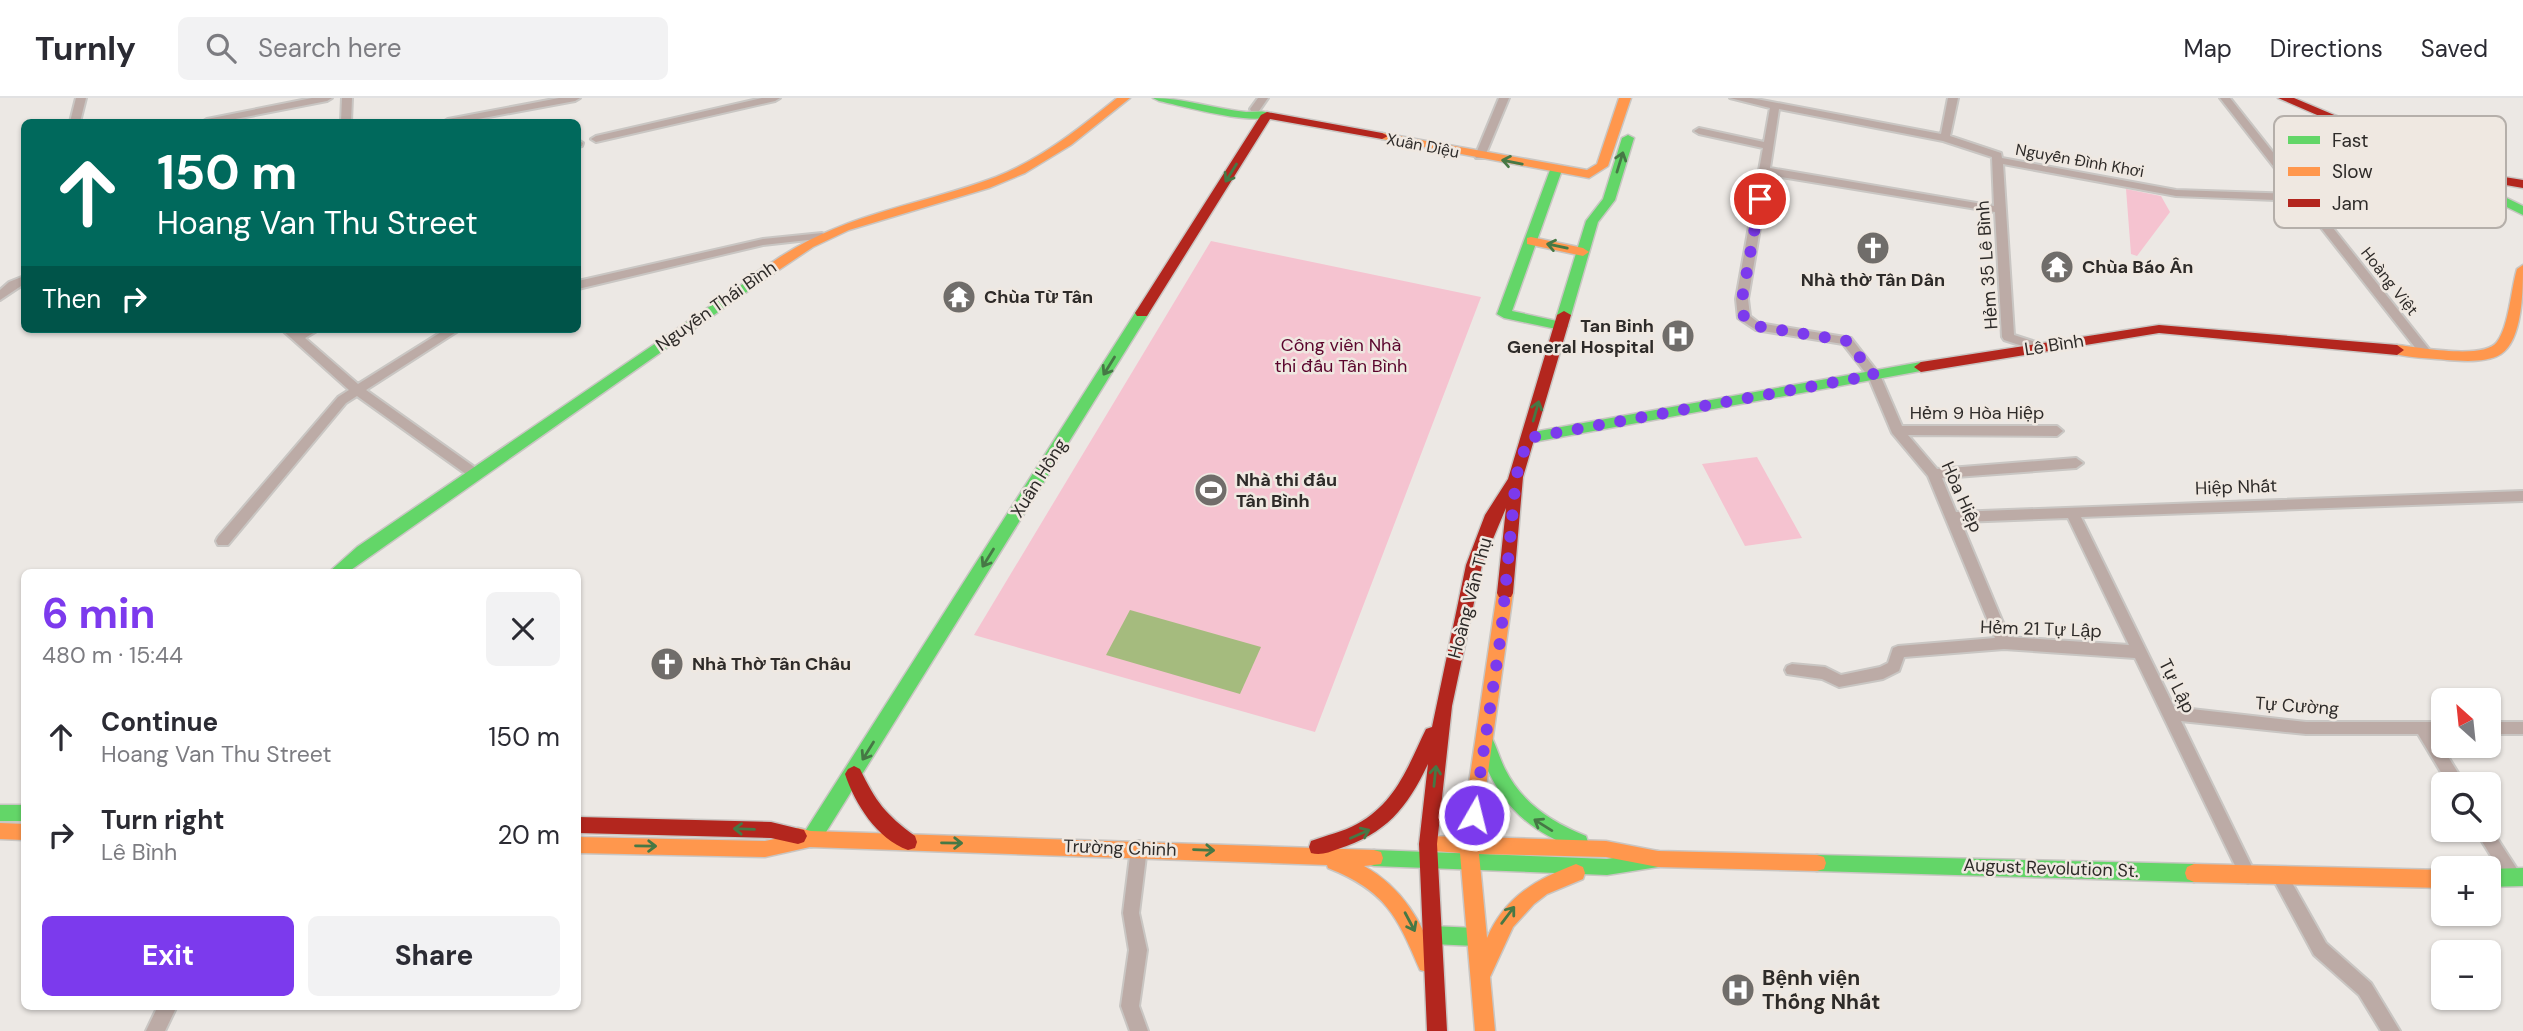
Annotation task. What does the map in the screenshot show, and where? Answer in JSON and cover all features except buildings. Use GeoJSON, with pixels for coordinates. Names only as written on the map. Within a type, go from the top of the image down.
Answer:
{"type":"FeatureCollection","features":[{"type":"Feature","properties":{"kind":"main road","name":"Nguyễn Thái Bình"},"geometry":{"type":"LineString","coordinates":[[341,569],[363,551],[822,236],[868,217],[997,180],[1054,154],[1124,98]]}},
{"type":"Feature","properties":{"kind":"main road","name":"Xuân Diệu"},"geometry":{"type":"LineString","coordinates":[[1159,98],[1246,115],[1261,108]]}},
{"type":"Feature","properties":{"kind":"main road","name":"Xuân Diệu"},"geometry":{"type":"LineString","coordinates":[[1196,98],[1261,108],[1480,156],[1579,174]]}},
{"type":"Feature","properties":{"kind":"main road"},"geometry":{"type":"LineString","coordinates":[[1579,174],[1597,172],[1602,166],[1625,98]]}},
{"type":"Feature","properties":{"kind":"main road"},"geometry":{"type":"LineString","coordinates":[[1592,221],[1609,200],[1640,98]]}},
{"type":"Feature","properties":{"kind":"main road"},"geometry":{"type":"LineString","coordinates":[[2284,98],[2324,116]]}},
{"type":"Feature","properties":{"kind":"main road","name":"Xuân Hồng"},"geometry":{"type":"LineString","coordinates":[[811,839],[854,774],[1261,108]]}},
{"type":"Feature","properties":{"kind":"main road"},"geometry":{"type":"LineString","coordinates":[[1556,170],[1504,314],[1561,326]]}},
{"type":"Feature","properties":{"kind":"main road"},"geometry":{"type":"LineString","coordinates":[[1516,477],[1592,221],[1592,194],[1579,174]]}},
{"type":"Feature","properties":{"kind":"main road"},"geometry":{"type":"LineString","coordinates":[[2523,184],[2515,188],[2523,205]]}},
{"type":"Feature","properties":{"kind":"main road"},"geometry":{"type":"LineString","coordinates":[[2506,203],[2523,211]]}},
{"type":"Feature","properties":{"kind":"main road"},"geometry":{"type":"LineString","coordinates":[[1531,241],[1583,252]]}},
{"type":"Feature","properties":{"kind":"main road","name":"Lê Bình"},"geometry":{"type":"LineString","coordinates":[[1528,438],[2038,347],[2168,329],[2425,352],[2493,355],[2501,350],[2523,269]]}},
{"type":"Feature","properties":{"kind":"main road","name":"Hoàng Văn Thụ"},"geometry":{"type":"LineString","coordinates":[[1434,991],[1428,844],[1443,706],[1474,565],[1493,515],[1516,477]]}},
{"type":"Feature","properties":{"kind":"main road","name":"Hoàng Văn Thụ"},"geometry":{"type":"LineString","coordinates":[[1485,1031],[1469,845],[1501,634],[1516,477]]}},
{"type":"Feature","properties":{"kind":"main road"},"geometry":{"type":"LineString","coordinates":[[1294,853],[1362,834],[1380,824],[1393,811],[1414,778],[1443,706]]}},
{"type":"Feature","properties":{"kind":"main road"},"geometry":{"type":"LineString","coordinates":[[1485,734],[1499,781],[1522,811],[1555,833],[1606,849]]}},
{"type":"Feature","properties":{"kind":"main road"},"geometry":{"type":"LineString","coordinates":[[854,774],[858,790],[870,811],[908,842]]}},
{"type":"Feature","properties":{"kind":"main road"},"geometry":{"type":"LineString","coordinates":[[0,813],[21,813]]}},
{"type":"Feature","properties":{"kind":"main road","name":"Trường Chinh"},"geometry":{"type":"LineString","coordinates":[[581,825],[771,830],[811,839],[1294,853],[1469,863]]}},
{"type":"Feature","properties":{"kind":"main road"},"geometry":{"type":"LineString","coordinates":[[0,831],[21,832]]}},
{"type":"Feature","properties":{"kind":"main road","name":"Trường Chinh"},"geometry":{"type":"LineString","coordinates":[[581,845],[765,849],[811,839]]}},
{"type":"Feature","properties":{"kind":"main road","name":"August Revolution St."},"geometry":{"type":"LineString","coordinates":[[1428,844],[1606,849],[1658,859],[2431,879]]}},
{"type":"Feature","properties":{"kind":"main road"},"geometry":{"type":"LineString","coordinates":[[1294,853],[1360,871],[1388,891],[1399,903],[1426,958],[1434,991],[1437,1031]]}},
{"type":"Feature","properties":{"kind":"main road","name":"August Revolution St."},"geometry":{"type":"LineString","coordinates":[[1469,863],[1607,867],[1658,859]]}},
{"type":"Feature","properties":{"kind":"main road"},"geometry":{"type":"LineString","coordinates":[[1481,977],[1500,926],[1525,896],[1556,879],[1607,867]]}},
{"type":"Feature","properties":{"kind":"main road"},"geometry":{"type":"LineString","coordinates":[[1432,934],[1476,937]]}},
{"type":"Feature","properties":{"kind":"street"},"geometry":{"type":"LineString","coordinates":[[76,119],[81,98]]}},
{"type":"Feature","properties":{"kind":"street"},"geometry":{"type":"LineString","coordinates":[[221,119],[327,98]]}},
{"type":"Feature","properties":{"kind":"street"},"geometry":{"type":"LineString","coordinates":[[346,119],[347,98]]}},
{"type":"Feature","properties":{"kind":"street"},"geometry":{"type":"LineString","coordinates":[[464,119],[575,98]]}},
{"type":"Feature","properties":{"kind":"street"},"geometry":{"type":"LineString","coordinates":[[596,139],[775,98]]}},
{"type":"Feature","properties":{"kind":"street"},"geometry":{"type":"LineString","coordinates":[[1480,156],[1504,98]]}},
{"type":"Feature","properties":{"kind":"street","name":"Nguyễn Đình Khơi"},"geometry":{"type":"LineString","coordinates":[[1735,98],[1945,138],[1997,155],[1997,160],[2176,193],[2274,197]]}},
{"type":"Feature","properties":{"kind":"street"},"geometry":{"type":"LineString","coordinates":[[1945,138],[1953,98]]}},
{"type":"Feature","properties":{"kind":"street","name":"Hoàng Việt"},"geometry":{"type":"LineString","coordinates":[[2225,98],[2274,160]]}},
{"type":"Feature","properties":{"kind":"street"},"geometry":{"type":"LineString","coordinates":[[1775,106],[1766,171],[2000,210]]}},
{"type":"Feature","properties":{"kind":"street"},"geometry":{"type":"LineString","coordinates":[[1699,131],[1769,146]]}},
{"type":"Feature","properties":{"kind":"street","name":"Hẻm 35 Lê Bình"},"geometry":{"type":"LineString","coordinates":[[1997,160],[2008,337],[2038,347]]}},
{"type":"Feature","properties":{"kind":"street","name":"Hòa Hiệp"},"geometry":{"type":"LineString","coordinates":[[1766,171],[1742,299],[1744,318],[1756,326],[1847,341],[1874,375],[1897,430],[1934,474],[2004,643]]}},
{"type":"Feature","properties":{"kind":"street","name":"Hoàng Việt"},"geometry":{"type":"LineString","coordinates":[[2328,228],[2425,352]]}},
{"type":"Feature","properties":{"kind":"street"},"geometry":{"type":"LineString","coordinates":[[581,284],[762,242],[822,236]]}},
{"type":"Feature","properties":{"kind":"street"},"geometry":{"type":"LineString","coordinates":[[0,296],[21,281]]}},
{"type":"Feature","properties":{"kind":"street"},"geometry":{"type":"LineString","coordinates":[[292,333],[357,390],[475,474]]}},
{"type":"Feature","properties":{"kind":"street"},"geometry":{"type":"LineString","coordinates":[[223,541],[331,411],[357,390],[449,333]]}},
{"type":"Feature","properties":{"kind":"street","name":"Hẻm 9 Hòa Hiệp"},"geometry":{"type":"LineString","coordinates":[[1897,430],[2057,431]]}},
{"type":"Feature","properties":{"kind":"street"},"geometry":{"type":"LineString","coordinates":[[1934,474],[2076,463]]}},
{"type":"Feature","properties":{"kind":"street","name":"Hiệp Nhất"},"geometry":{"type":"LineString","coordinates":[[1951,517],[2523,496]]}},
{"type":"Feature","properties":{"kind":"street","name":"Tự Lập"},"geometry":{"type":"LineString","coordinates":[[2072,513],[2248,875]]}},
{"type":"Feature","properties":{"kind":"street","name":"Hẻm 21 Tự Lập"},"geometry":{"type":"LineString","coordinates":[[1792,670],[1825,673],[1839,681],[1883,673],[1894,667],[1898,652],[2004,643],[2138,652]]}},
{"type":"Feature","properties":{"kind":"street","name":"Tự Cường"},"geometry":{"type":"LineString","coordinates":[[2170,713],[2306,728],[2431,728]]}},
{"type":"Feature","properties":{"kind":"street"},"geometry":{"type":"LineString","coordinates":[[2422,728],[2449,772]]}},
{"type":"Feature","properties":{"kind":"street"},"geometry":{"type":"LineString","coordinates":[[2501,728],[2523,728]]}},
{"type":"Feature","properties":{"kind":"street"},"geometry":{"type":"LineString","coordinates":[[2493,842],[2518,877]]}},
{"type":"Feature","properties":{"kind":"street"},"geometry":{"type":"LineString","coordinates":[[1139,848],[1131,913],[1138,950],[1130,1006],[1139,1031]]}},
{"type":"Feature","properties":{"kind":"street"},"geometry":{"type":"LineString","coordinates":[[2280,877],[2320,948],[2365,989],[2391,1031]]}},
{"type":"Feature","properties":{"kind":"street"},"geometry":{"type":"LineString","coordinates":[[155,1031],[166,1010]]}},
{"type":"Feature","properties":{"kind":"green space"},"geometry":{"type":"Polygon","coordinates":[[[2126,189],[2161,196],[2170,212],[2137,256],[2131,254],[2126,189]]]}},
{"type":"Feature","properties":{"kind":"green space","name":"Công viên Nhà thi đấu Tân Bình"},"geometry":{"type":"Polygon","coordinates":[[[1211,241],[1481,297],[1315,732],[974,635],[1211,241]]]}},
{"type":"Feature","properties":{"kind":"green space"},"geometry":{"type":"Polygon","coordinates":[[[1757,457],[1802,538],[1745,546],[1702,464],[1757,457]]]}},
{"type":"Feature","properties":{"kind":"shaded area"},"geometry":{"type":"Polygon","coordinates":[[[1130,610],[1261,647],[1240,694],[1106,655],[1130,610]]]}},
{"type":"Feature","properties":{"kind":"traffic: fast"},"geometry":{"type":"LineString","coordinates":[[1159,98],[1246,115],[1267,115]]}},
{"type":"Feature","properties":{"kind":"traffic: fast"},"geometry":{"type":"LineString","coordinates":[[1564,315],[1592,221],[1609,200],[1628,138]]}},
{"type":"Feature","properties":{"kind":"traffic: fast"},"geometry":{"type":"LineString","coordinates":[[1556,170],[1504,314],[1561,326]]}},
{"type":"Feature","properties":{"kind":"traffic: fast"},"geometry":{"type":"LineString","coordinates":[[2506,202],[2523,211]]}},
{"type":"Feature","properties":{"kind":"traffic: fast"},"geometry":{"type":"LineString","coordinates":[[341,569],[753,281]]}},
{"type":"Feature","properties":{"kind":"traffic: fast"},"geometry":{"type":"LineString","coordinates":[[811,839],[1142,313]]}},
{"type":"Feature","properties":{"kind":"traffic: fast"},"geometry":{"type":"LineString","coordinates":[[1528,438],[1921,367]]}},
{"type":"Feature","properties":{"kind":"traffic: fast"},"geometry":{"type":"LineString","coordinates":[[1486,743],[1500,777],[1519,805],[1546,826],[1579,842]]}},
{"type":"Feature","properties":{"kind":"traffic: fast"},"geometry":{"type":"LineString","coordinates":[[0,813],[21,813]]}},
{"type":"Feature","properties":{"kind":"traffic: fast"},"geometry":{"type":"LineString","coordinates":[[1374,858],[1607,867],[1658,859]]}},
{"type":"Feature","properties":{"kind":"traffic: fast"},"geometry":{"type":"LineString","coordinates":[[1817,863],[2194,873]]}},
{"type":"Feature","properties":{"kind":"traffic: fast"},"geometry":{"type":"LineString","coordinates":[[2501,878],[2523,877]]}},
{"type":"Feature","properties":{"kind":"traffic: fast"},"geometry":{"type":"LineString","coordinates":[[1432,935],[1476,937]]}},
{"type":"Feature","properties":{"kind":"traffic: slow"},"geometry":{"type":"LineString","coordinates":[[753,281],[809,245],[845,227],[1004,178],[1067,142],[1124,98]]}},
{"type":"Feature","properties":{"kind":"traffic: slow"},"geometry":{"type":"LineString","coordinates":[[1382,136],[1589,174],[1602,166],[1625,98]]}},
{"type":"Feature","properties":{"kind":"traffic: slow"},"geometry":{"type":"LineString","coordinates":[[1531,241],[1583,252]]}},
{"type":"Feature","properties":{"kind":"traffic: slow"},"geometry":{"type":"LineString","coordinates":[[2397,350],[2454,356],[2496,351],[2503,344],[2510,327],[2523,269]]}},
{"type":"Feature","properties":{"kind":"traffic: slow"},"geometry":{"type":"LineString","coordinates":[[1485,1031],[1469,845],[1505,593]]}},
{"type":"Feature","properties":{"kind":"traffic: slow"},"geometry":{"type":"LineString","coordinates":[[0,831],[21,832]]}},
{"type":"Feature","properties":{"kind":"traffic: slow"},"geometry":{"type":"LineString","coordinates":[[798,836],[811,839],[1374,858]]}},
{"type":"Feature","properties":{"kind":"traffic: slow"},"geometry":{"type":"LineString","coordinates":[[581,845],[765,849],[804,841]]}},
{"type":"Feature","properties":{"kind":"traffic: slow"},"geometry":{"type":"LineString","coordinates":[[1428,844],[1606,849],[1658,859],[1817,863]]}},
{"type":"Feature","properties":{"kind":"traffic: slow"},"geometry":{"type":"LineString","coordinates":[[1335,862],[1368,878],[1394,901],[1413,929],[1427,963]]}},
{"type":"Feature","properties":{"kind":"traffic: slow"},"geometry":{"type":"LineString","coordinates":[[1483,971],[1498,935],[1516,908],[1541,888],[1576,873]]}},
{"type":"Feature","properties":{"kind":"traffic: slow"},"geometry":{"type":"LineString","coordinates":[[2194,873],[2431,879]]}},
{"type":"Feature","properties":{"kind":"traffic: jam"},"geometry":{"type":"LineString","coordinates":[[2284,98],[2327,116]]}},
{"type":"Feature","properties":{"kind":"traffic: jam"},"geometry":{"type":"LineString","coordinates":[[1142,313],[1267,115],[1382,136]]}},
{"type":"Feature","properties":{"kind":"traffic: jam"},"geometry":{"type":"LineString","coordinates":[[2506,181],[2523,184]]}},
{"type":"Feature","properties":{"kind":"traffic: jam"},"geometry":{"type":"LineString","coordinates":[[1505,593],[1516,477],[1564,315]]}},
{"type":"Feature","properties":{"kind":"traffic: jam"},"geometry":{"type":"LineString","coordinates":[[1921,367],[2159,329],[2397,350]]}},
{"type":"Feature","properties":{"kind":"traffic: jam"},"geometry":{"type":"LineString","coordinates":[[1437,1031],[1428,844],[1443,706],[1474,565],[1493,515],[1513,483]]}},
{"type":"Feature","properties":{"kind":"traffic: jam"},"geometry":{"type":"LineString","coordinates":[[1318,847],[1363,830],[1392,808],[1413,777],[1432,734]]}},
{"type":"Feature","properties":{"kind":"traffic: jam"},"geometry":{"type":"LineString","coordinates":[[854,774],[868,804],[890,828],[908,842]]}},
{"type":"Feature","properties":{"kind":"traffic: jam"},"geometry":{"type":"LineString","coordinates":[[581,825],[771,830],[798,836]]}},
{"type":"Feature","properties":{"kind":"place","name":"Nhà thờ Tân Dân"},"geometry":{"type":"Point","coordinates":[1873,248]}},
{"type":"Feature","properties":{"kind":"place","name":"Chùa Báo Ân"},"geometry":{"type":"Point","coordinates":[2057,267]}},
{"type":"Feature","properties":{"kind":"place","name":"Chùa Từ Tân"},"geometry":{"type":"Point","coordinates":[959,297]}},
{"type":"Feature","properties":{"kind":"place","name":"Tan Binh General Hospital"},"geometry":{"type":"Point","coordinates":[1678,336]}},
{"type":"Feature","properties":{"kind":"place","name":"Nhà thi đấu Tân Bình"},"geometry":{"type":"Point","coordinates":[1211,490]}},
{"type":"Feature","properties":{"kind":"place","name":"Nhà Thờ Tân Châu"},"geometry":{"type":"Point","coordinates":[667,664]}},
{"type":"Feature","properties":{"kind":"place","name":"Bệnh viện Thống Nhất"},"geometry":{"type":"Point","coordinates":[1738,990]}},
{"type":"Feature","properties":{"kind":"route"},"geometry":{"type":"LineString","coordinates":[[1474,815],[1501,634],[1516,477],[1528,438],[1874,375],[1847,341],[1756,326],[1744,318],[1742,299],[1760,199]]}}]}
